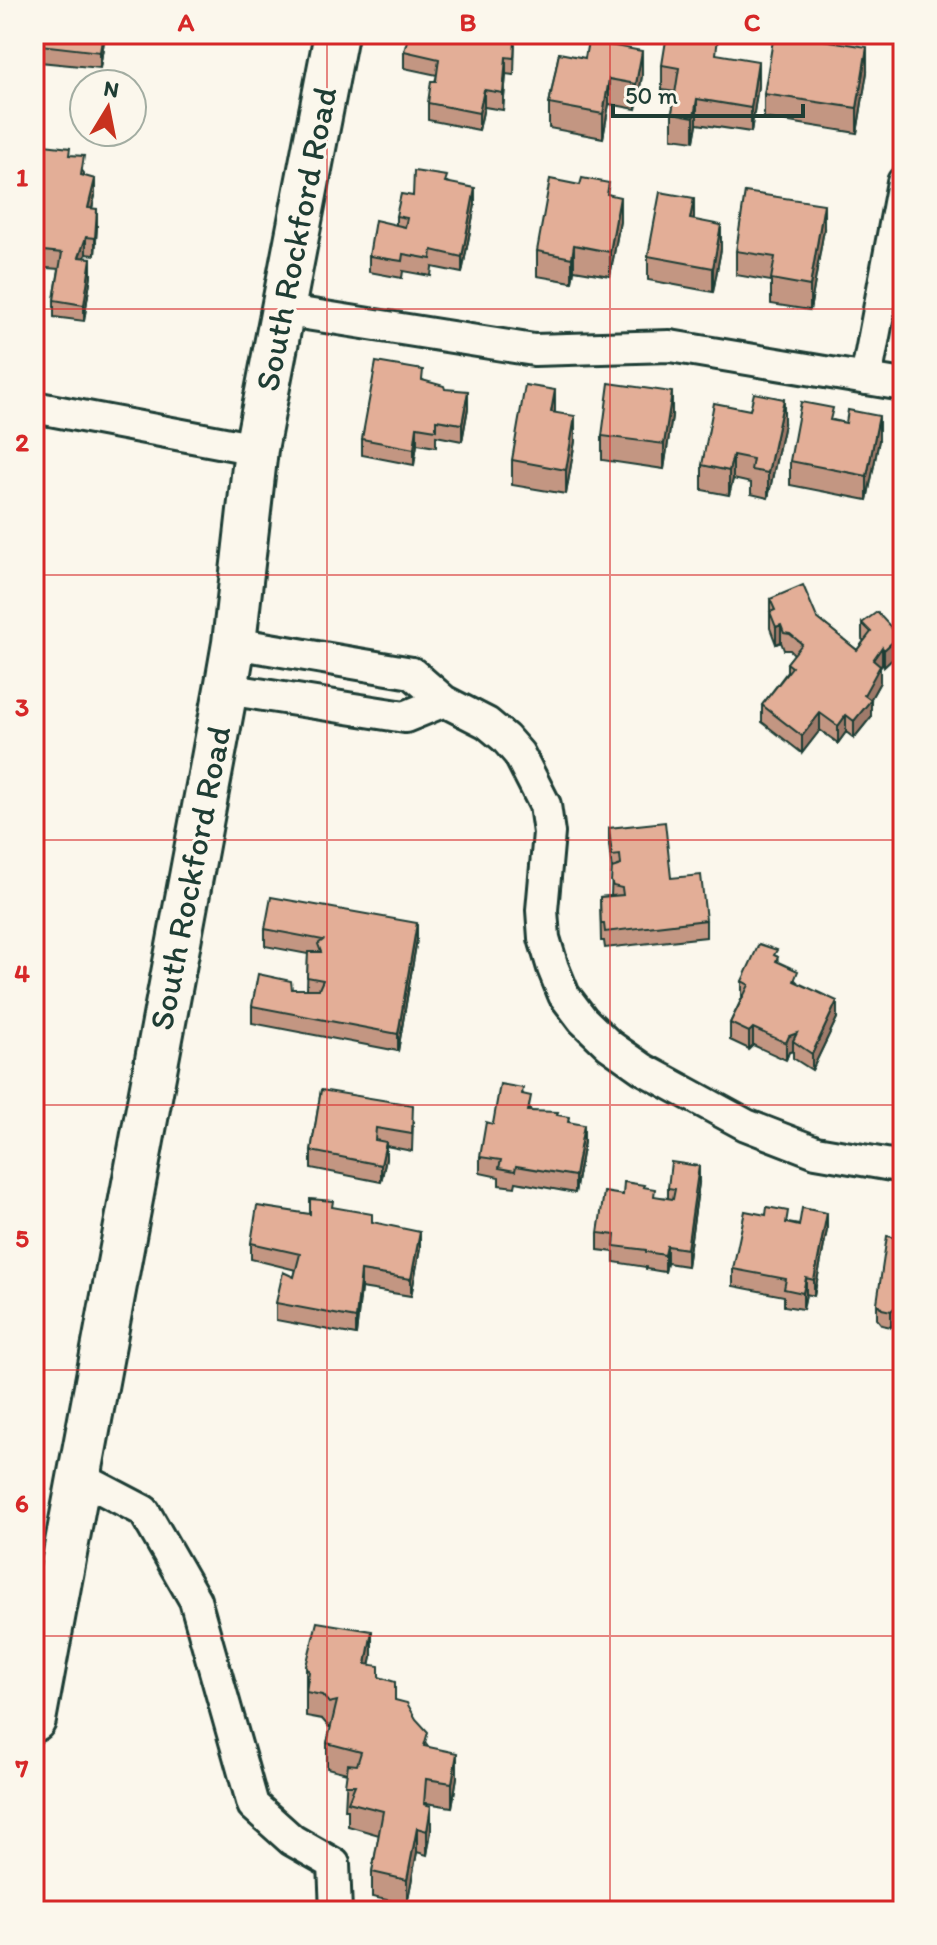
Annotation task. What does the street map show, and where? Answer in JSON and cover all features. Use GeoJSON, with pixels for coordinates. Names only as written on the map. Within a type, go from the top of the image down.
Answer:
{"type":"FeatureCollection","features":[{"type":"Feature","properties":{"kind":"street","name":"South Rockford Road"},"geometry":{"type":"LineString","coordinates":[[34,1720],[226,689],[256,449],[336,34]]}},
{"type":"Feature","properties":{"kind":"street"},"geometry":{"type":"LineString","coordinates":[[866,379],[903,182]]}},
{"type":"Feature","properties":{"kind":"street"},"geometry":{"type":"LineString","coordinates":[[281,310],[534,350],[670,346],[903,385]]}},
{"type":"Feature","properties":{"kind":"street"},"geometry":{"type":"LineString","coordinates":[[34,407],[256,449]]}},
{"type":"Feature","properties":{"kind":"street"},"geometry":{"type":"LineString","coordinates":[[234,643],[412,673],[444,701],[478,717],[505,738],[519,754],[545,805],[549,833],[542,910],[544,938],[564,995],[583,1020],[609,1045],[643,1069],[746,1125],[816,1152],[903,1167]]}},
{"type":"Feature","properties":{"kind":"street"},"geometry":{"type":"LineString","coordinates":[[226,689],[405,717],[444,701]]}},
{"type":"Feature","properties":{"kind":"street"},"geometry":{"type":"LineString","coordinates":[[79,1477],[144,1511],[195,1600],[253,1805],[292,1840],[334,1864],[336,1911]]}},
{"type":"Feature","properties":{"kind":"building"},"geometry":{"type":"Polygon","coordinates":[[[42,34],[103,34],[100,52],[40,45],[42,34]]]}},
{"type":"Feature","properties":{"kind":"building"},"geometry":{"type":"Polygon","coordinates":[[[409,34],[474,34],[515,39],[514,58],[506,57],[503,93],[484,90],[479,113],[428,103],[431,81],[436,81],[439,59],[404,51],[409,34]]]}},
{"type":"Feature","properties":{"kind":"building"},"geometry":{"type":"Polygon","coordinates":[[[667,34],[718,38],[716,54],[758,61],[751,108],[697,99],[694,117],[672,113],[679,68],[662,65],[667,34]]]}},
{"type":"Feature","properties":{"kind":"building"},"geometry":{"type":"Polygon","coordinates":[[[774,34],[867,47],[857,108],[764,94],[774,34]]]}},
{"type":"Feature","properties":{"kind":"building"},"geometry":{"type":"Polygon","coordinates":[[[588,41],[642,51],[636,84],[609,79],[603,114],[549,104],[559,53],[585,58],[588,41]]]}},
{"type":"Feature","properties":{"kind":"building"},"geometry":{"type":"Polygon","coordinates":[[[44,145],[70,148],[69,155],[84,156],[81,175],[95,179],[88,208],[97,209],[95,238],[86,237],[79,257],[91,258],[84,305],[54,300],[62,253],[34,250],[34,165],[40,165],[44,145]]]}},
{"type":"Feature","properties":{"kind":"building"},"geometry":{"type":"Polygon","coordinates":[[[414,171],[447,176],[445,182],[475,188],[462,257],[432,250],[431,259],[403,254],[402,261],[369,256],[375,220],[405,227],[407,218],[396,216],[401,194],[413,196],[414,171]]]}},
{"type":"Feature","properties":{"kind":"building"},"geometry":{"type":"Polygon","coordinates":[[[582,178],[609,183],[607,194],[620,197],[610,252],[574,245],[572,258],[537,251],[550,179],[580,185],[582,178]]]}},
{"type":"Feature","properties":{"kind":"building"},"geometry":{"type":"Polygon","coordinates":[[[660,192],[694,198],[690,219],[721,225],[713,268],[648,256],[660,192]]]}},
{"type":"Feature","properties":{"kind":"building"},"geometry":{"type":"Polygon","coordinates":[[[745,192],[824,204],[810,286],[771,279],[775,257],[736,251],[745,192]]]}},
{"type":"Feature","properties":{"kind":"building"},"geometry":{"type":"Polygon","coordinates":[[[376,362],[423,370],[422,380],[444,386],[445,389],[468,391],[462,424],[436,420],[436,430],[417,427],[414,449],[362,439],[376,362]]]}},
{"type":"Feature","properties":{"kind":"building"},"geometry":{"type":"Polygon","coordinates":[[[609,383],[672,392],[664,444],[602,436],[609,383]]]}},
{"type":"Feature","properties":{"kind":"building"},"geometry":{"type":"Polygon","coordinates":[[[525,385],[555,390],[551,412],[575,416],[566,470],[512,460],[525,385]]]}},
{"type":"Feature","properties":{"kind":"building"},"geometry":{"type":"Polygon","coordinates":[[[754,393],[784,399],[768,473],[751,470],[753,459],[733,455],[729,471],[702,465],[714,403],[750,410],[754,393]]]}},
{"type":"Feature","properties":{"kind":"building"},"geometry":{"type":"Polygon","coordinates":[[[801,402],[833,408],[830,420],[846,423],[848,410],[879,416],[867,476],[790,461],[801,402]]]}},
{"type":"Feature","properties":{"kind":"building"},"geometry":{"type":"Polygon","coordinates":[[[903,422],[903,470],[893,468],[903,422]]]}},
{"type":"Feature","properties":{"kind":"building"},"geometry":{"type":"Polygon","coordinates":[[[803,585],[817,618],[857,650],[871,632],[862,623],[877,612],[899,636],[884,650],[882,647],[873,660],[880,666],[864,695],[871,700],[854,721],[846,715],[838,726],[820,713],[802,736],[762,705],[792,667],[787,663],[802,644],[784,633],[781,625],[776,627],[770,612],[775,610],[770,599],[803,585]]]}},
{"type":"Feature","properties":{"kind":"building"},"geometry":{"type":"Polygon","coordinates":[[[665,822],[671,878],[701,875],[706,920],[605,932],[604,924],[601,924],[600,897],[623,895],[622,888],[613,886],[611,881],[612,868],[621,865],[620,855],[612,856],[609,828],[665,822]]]}},
{"type":"Feature","properties":{"kind":"building"},"geometry":{"type":"Polygon","coordinates":[[[271,897],[417,923],[398,1034],[252,1006],[258,974],[291,981],[292,989],[319,989],[323,980],[307,977],[308,952],[321,952],[318,944],[323,940],[265,929],[271,897]]]}},
{"type":"Feature","properties":{"kind":"building"},"geometry":{"type":"Polygon","coordinates":[[[759,944],[777,950],[774,955],[778,957],[776,961],[798,971],[794,981],[837,1001],[812,1054],[793,1041],[797,1033],[789,1036],[786,1043],[753,1028],[749,1032],[730,1023],[749,985],[742,981],[759,944]]]}},
{"type":"Feature","properties":{"kind":"building"},"geometry":{"type":"Polygon","coordinates":[[[500,1084],[523,1088],[522,1094],[531,1096],[528,1111],[558,1112],[557,1115],[569,1117],[568,1122],[584,1125],[575,1176],[516,1166],[515,1171],[499,1168],[501,1160],[480,1157],[486,1122],[493,1124],[500,1084]]]}},
{"type":"Feature","properties":{"kind":"building"},"geometry":{"type":"Polygon","coordinates":[[[321,1090],[413,1105],[412,1134],[376,1128],[375,1140],[386,1142],[381,1165],[311,1151],[321,1090]]]}},
{"type":"Feature","properties":{"kind":"building"},"geometry":{"type":"Polygon","coordinates":[[[671,1162],[699,1166],[687,1249],[667,1246],[665,1255],[646,1252],[614,1246],[615,1235],[598,1233],[604,1192],[623,1195],[624,1182],[644,1185],[655,1189],[654,1196],[673,1199],[675,1189],[668,1188],[671,1162]]]}},
{"type":"Feature","properties":{"kind":"building"},"geometry":{"type":"Polygon","coordinates":[[[310,1199],[333,1201],[332,1207],[372,1214],[372,1222],[420,1232],[411,1279],[361,1271],[356,1318],[276,1303],[283,1272],[294,1277],[300,1254],[251,1243],[257,1206],[310,1214],[310,1199]]]}},
{"type":"Feature","properties":{"kind":"building"},"geometry":{"type":"Polygon","coordinates":[[[767,1207],[788,1211],[786,1223],[799,1226],[802,1208],[827,1213],[814,1280],[806,1278],[803,1293],[784,1289],[786,1279],[733,1269],[745,1211],[766,1215],[767,1207]]]}},
{"type":"Feature","properties":{"kind":"building"},"geometry":{"type":"Polygon","coordinates":[[[887,1236],[903,1239],[903,1305],[898,1304],[891,1311],[882,1309],[877,1303],[887,1236]]]}},
{"type":"Feature","properties":{"kind":"building"},"geometry":{"type":"Polygon","coordinates":[[[317,1622],[372,1631],[366,1664],[379,1666],[379,1677],[395,1682],[395,1700],[407,1703],[428,1732],[424,1746],[457,1753],[452,1783],[426,1779],[424,1804],[431,1806],[427,1831],[417,1828],[407,1880],[372,1872],[383,1811],[348,1802],[355,1785],[345,1785],[348,1764],[357,1765],[361,1752],[327,1743],[337,1701],[329,1703],[322,1695],[306,1692],[309,1672],[306,1666],[317,1622]]]}}]}
